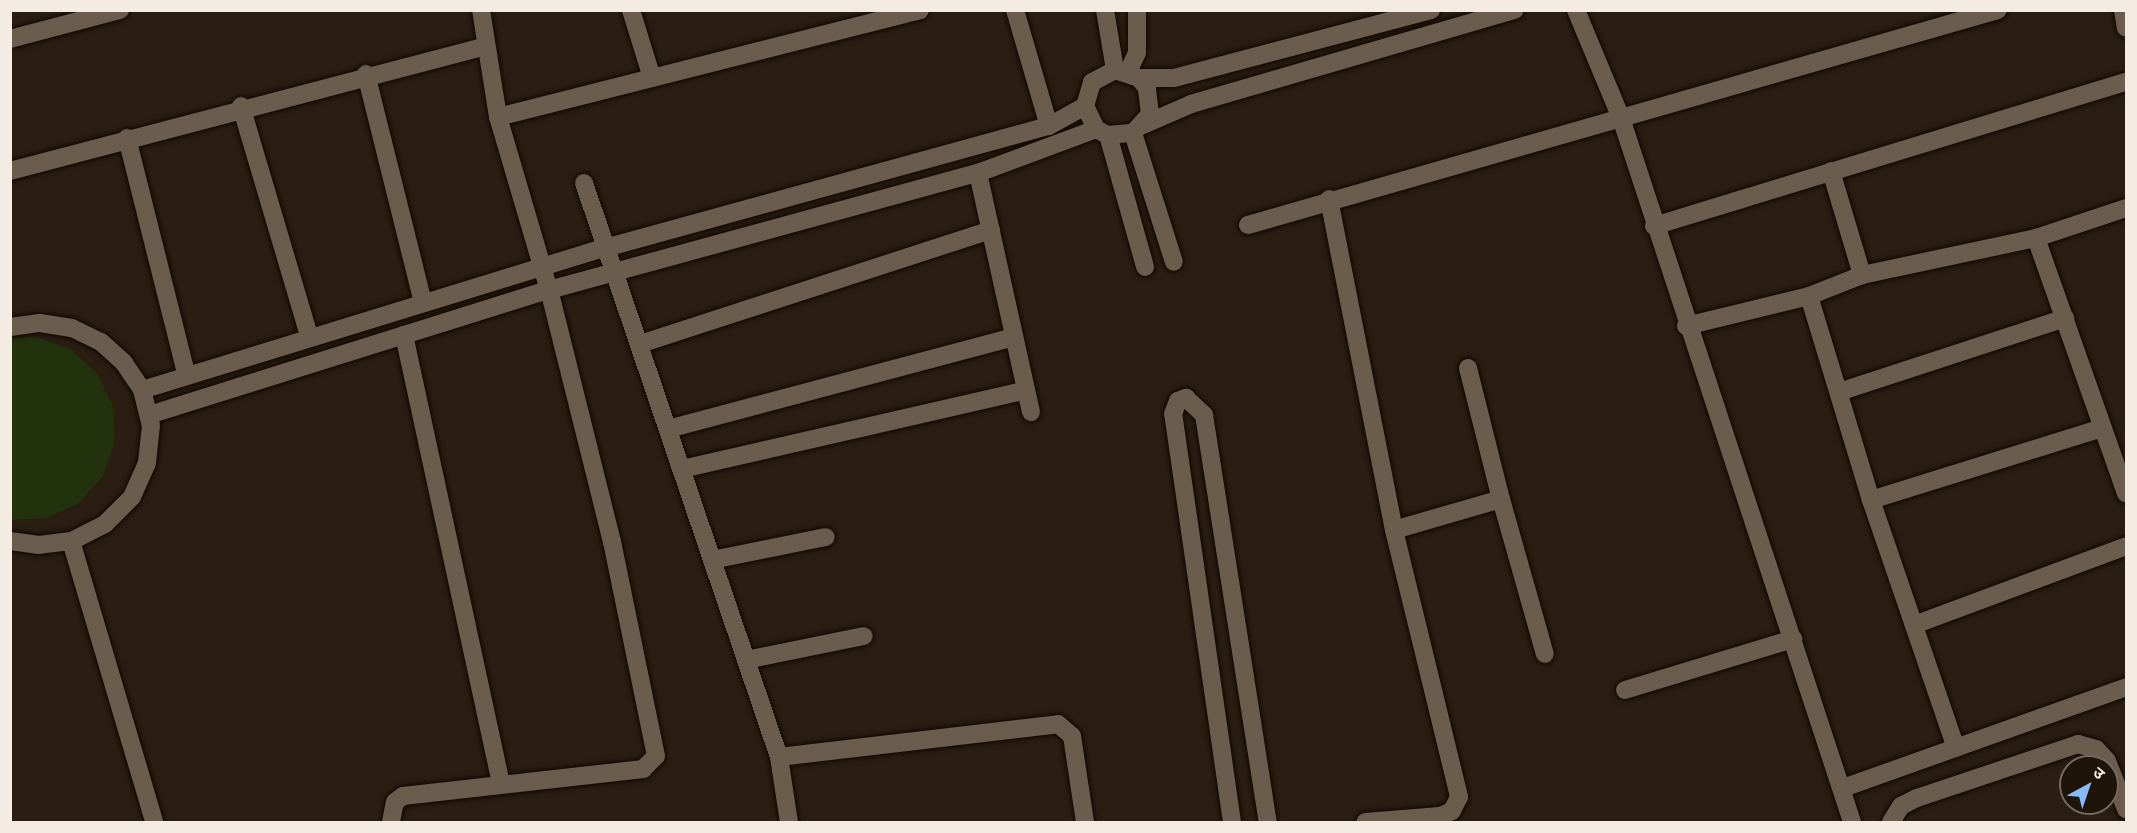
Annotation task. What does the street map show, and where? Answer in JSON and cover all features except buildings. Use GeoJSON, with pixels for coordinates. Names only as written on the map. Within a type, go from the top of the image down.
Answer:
{"type":"FeatureCollection","features":[{"type":"Feature","properties":{"kind":"street"},"geometry":{"type":"LineString","coordinates":[[10,39],[100,13],[120,10]]}},
{"type":"Feature","properties":{"kind":"street"},"geometry":{"type":"LineString","coordinates":[[391,822],[395,802],[403,796],[643,769],[656,756],[612,543],[549,290],[498,117],[481,10]]}},
{"type":"Feature","properties":{"kind":"street"},"geometry":{"type":"LineString","coordinates":[[631,10],[652,78]]}},
{"type":"Feature","properties":{"kind":"street"},"geometry":{"type":"LineString","coordinates":[[498,117],[920,10]]}},
{"type":"Feature","properties":{"kind":"street"},"geometry":{"type":"LineString","coordinates":[[1015,10],[1049,126]]}},
{"type":"Feature","properties":{"kind":"street"},"geometry":{"type":"LineString","coordinates":[[1105,10],[1127,73],[1151,101],[1138,129],[1174,262]]}},
{"type":"Feature","properties":{"kind":"street"},"geometry":{"type":"LineString","coordinates":[[1127,73],[1137,53],[1137,10]]}},
{"type":"Feature","properties":{"kind":"street"},"geometry":{"type":"LineString","coordinates":[[149,415],[549,290],[978,173],[1102,132],[1138,129],[1191,104],[1515,10]]}},
{"type":"Feature","properties":{"kind":"street"},"geometry":{"type":"LineString","coordinates":[[1576,10],[1621,118],[1686,326],[1843,788],[1852,822]]}},
{"type":"Feature","properties":{"kind":"street"},"geometry":{"type":"LineString","coordinates":[[1248,225],[1329,199],[1998,10]]}},
{"type":"Feature","properties":{"kind":"street"},"geometry":{"type":"LineString","coordinates":[[2123,10],[2127,28]]}},
{"type":"Feature","properties":{"kind":"street"},"geometry":{"type":"LineString","coordinates":[[142,390],[186,373],[605,248],[1049,126],[1085,106],[1092,82],[1127,73],[1174,78],[1429,11]]}},
{"type":"Feature","properties":{"kind":"street"},"geometry":{"type":"LineString","coordinates":[[10,171],[241,106],[485,46]]}},
{"type":"Feature","properties":{"kind":"street"},"geometry":{"type":"LineString","coordinates":[[366,75],[423,302]]}},
{"type":"Feature","properties":{"kind":"street"},"geometry":{"type":"LineString","coordinates":[[1654,226],[2127,82]]}},
{"type":"Feature","properties":{"kind":"street"},"geometry":{"type":"LineString","coordinates":[[241,106],[309,336]]}},
{"type":"Feature","properties":{"kind":"street"},"geometry":{"type":"LineString","coordinates":[[1085,106],[1102,132],[1145,267]]}},
{"type":"Feature","properties":{"kind":"street"},"geometry":{"type":"LineString","coordinates":[[127,138],[186,373]]}},
{"type":"Feature","properties":{"kind":"street"},"geometry":{"type":"LineString","coordinates":[[1831,171],[1862,275]]}},
{"type":"Feature","properties":{"kind":"street"},"geometry":{"type":"LineString","coordinates":[[978,173],[1031,412]]}},
{"type":"Feature","properties":{"kind":"street"},"geometry":{"type":"LineString","coordinates":[[584,183],[779,757],[789,822]]}},
{"type":"Feature","properties":{"kind":"street"},"geometry":{"type":"LineString","coordinates":[[1329,199],[1394,531],[1459,797],[1452,812],[1440,816],[1365,822]]}},
{"type":"Feature","properties":{"kind":"street"},"geometry":{"type":"LineString","coordinates":[[1686,326],[1809,296],[1862,275],[2036,238],[2127,208]]}},
{"type":"Feature","properties":{"kind":"street"},"geometry":{"type":"LineString","coordinates":[[640,344],[991,230]]}},
{"type":"Feature","properties":{"kind":"street"},"geometry":{"type":"LineString","coordinates":[[2036,238],[2127,494]]}},
{"type":"Feature","properties":{"kind":"street"},"geometry":{"type":"LineString","coordinates":[[1809,296],[1871,500],[1956,748]]}},
{"type":"Feature","properties":{"kind":"street"},"geometry":{"type":"LineString","coordinates":[[1839,392],[2066,318]]}},
{"type":"Feature","properties":{"kind":"street"},"geometry":{"type":"LineString","coordinates":[[10,327],[61,326],[101,342],[124,363],[142,390],[149,415],[147,463],[132,497],[105,525],[71,541],[39,545],[10,541]]}},
{"type":"Feature","properties":{"kind":"street"},"geometry":{"type":"LineString","coordinates":[[404,336],[501,784]]}},
{"type":"Feature","properties":{"kind":"street"},"geometry":{"type":"LineString","coordinates":[[668,429],[1014,337]]}},
{"type":"Feature","properties":{"kind":"street"},"geometry":{"type":"LineString","coordinates":[[1468,368],[1501,499],[1545,654]]}},
{"type":"Feature","properties":{"kind":"street"},"geometry":{"type":"LineString","coordinates":[[681,469],[1026,390]]}},
{"type":"Feature","properties":{"kind":"street"},"geometry":{"type":"LineString","coordinates":[[1232,822],[1173,414],[1178,401],[1186,398],[1204,415],[1268,822]]}},
{"type":"Feature","properties":{"kind":"street"},"geometry":{"type":"LineString","coordinates":[[1871,500],[2102,428]]}},
{"type":"Feature","properties":{"kind":"street"},"geometry":{"type":"LineString","coordinates":[[1394,531],[1501,499]]}},
{"type":"Feature","properties":{"kind":"street"},"geometry":{"type":"LineString","coordinates":[[712,560],[826,537]]}},
{"type":"Feature","properties":{"kind":"street"},"geometry":{"type":"LineString","coordinates":[[71,541],[154,822]]}},
{"type":"Feature","properties":{"kind":"street"},"geometry":{"type":"LineString","coordinates":[[1914,625],[2127,546]]}},
{"type":"Feature","properties":{"kind":"street"},"geometry":{"type":"LineString","coordinates":[[746,660],[864,636]]}},
{"type":"Feature","properties":{"kind":"street"},"geometry":{"type":"LineString","coordinates":[[1624,690],[1792,639]]}},
{"type":"Feature","properties":{"kind":"street"},"geometry":{"type":"LineString","coordinates":[[1843,788],[2127,687]]}},
{"type":"Feature","properties":{"kind":"street"},"geometry":{"type":"LineString","coordinates":[[779,757],[1058,724],[1072,736],[1085,822]]}},
{"type":"Feature","properties":{"kind":"street"},"geometry":{"type":"LineString","coordinates":[[1891,822],[1901,806],[1917,798],[2078,744],[2096,749],[2108,761],[2127,809]]}},
{"type":"Feature","properties":{"kind":"green space"},"geometry":{"type":"Polygon","coordinates":[[[36,337],[70,349],[97,373],[113,406],[115,442],[103,476],[79,503],[47,518],[11,520],[11,338],[36,337]]]}}]}
